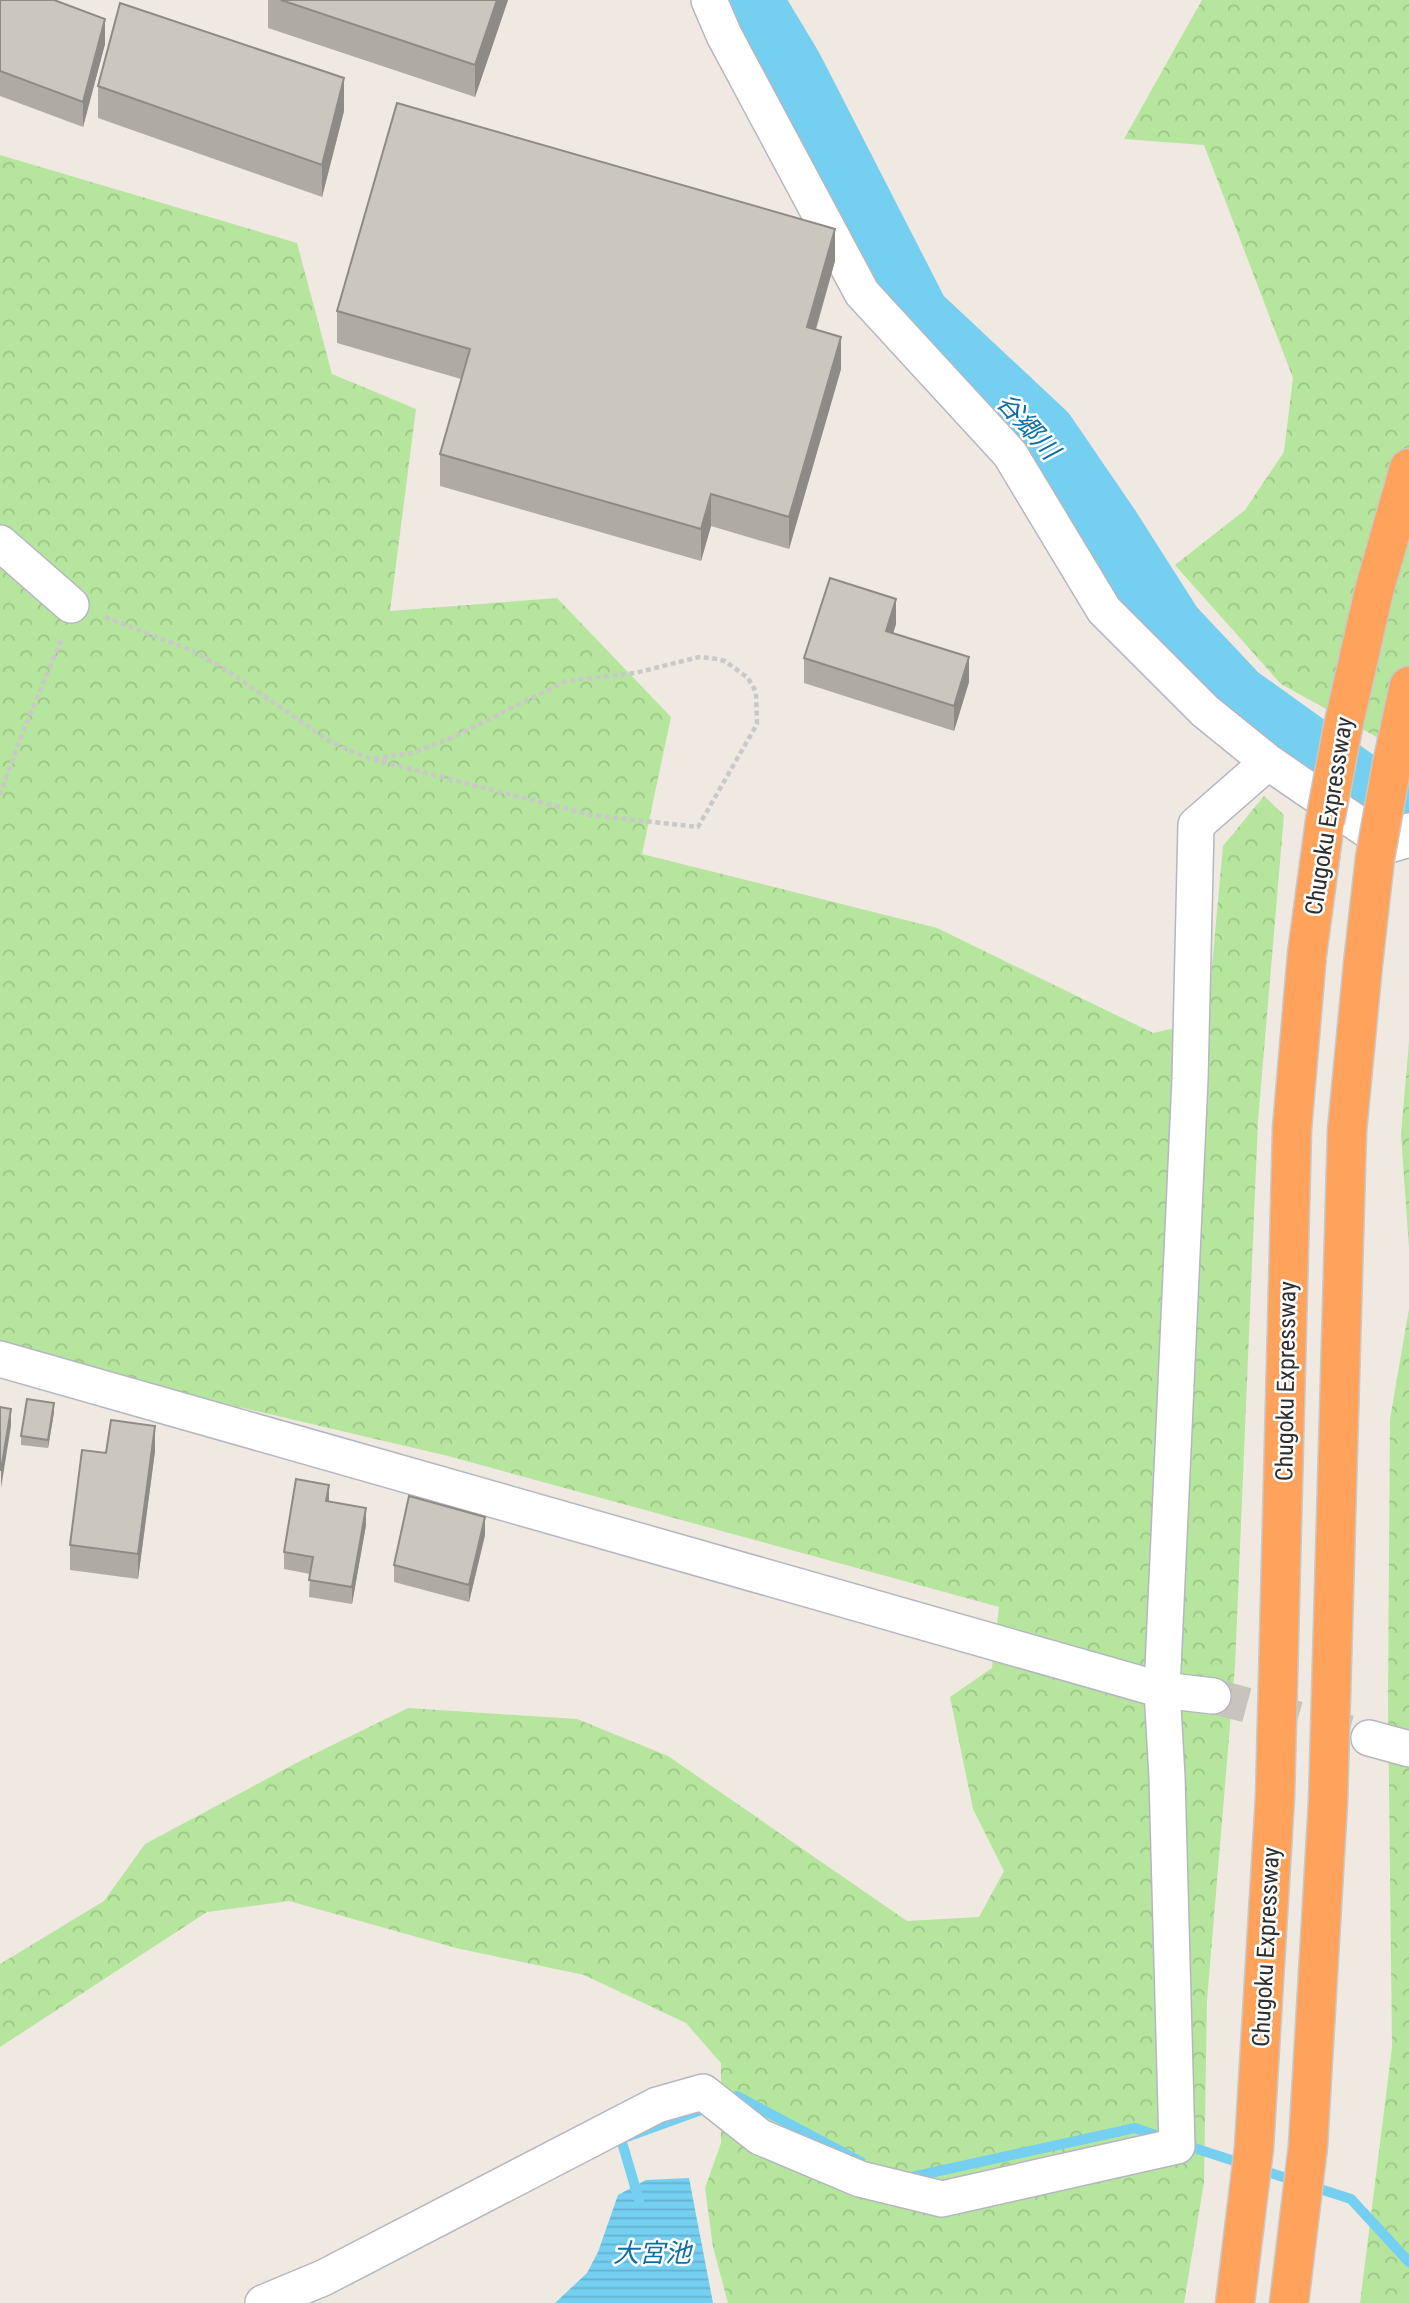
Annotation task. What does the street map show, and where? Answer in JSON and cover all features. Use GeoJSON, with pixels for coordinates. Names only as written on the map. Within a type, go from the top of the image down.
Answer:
{"type":"FeatureCollection","features":[{"type":"Feature","properties":{"kind":"highway","name":"Chugoku Expressway"},"geometry":{"type":"LineString","coordinates":[[1235,2303],[1255,2148],[1275,1797],[1292,1129],[1307,954],[1325,821],[1343,727],[1374,591],[1409,468]]}},
{"type":"Feature","properties":{"kind":"highway"},"geometry":{"type":"LineString","coordinates":[[1289,2303],[1308,2146],[1328,1802],[1348,1131],[1363,964],[1396,843],[1392,764],[1409,686]]}},
{"type":"Feature","properties":{"kind":"street"},"geometry":{"type":"LineString","coordinates":[[709,0],[724,35],[862,293],[1010,454],[1104,610],[1205,711],[1268,762],[1389,845],[1396,843]]}},
{"type":"Feature","properties":{"kind":"street"},"geometry":{"type":"LineString","coordinates":[[0,543],[71,605]]}},
{"type":"Feature","properties":{"kind":"street"},"geometry":{"type":"LineString","coordinates":[[263,2303],[323,2278],[657,2105],[703,2092],[760,2137],[860,2179],[942,2199],[1177,2146],[1167,1777],[1162,1690],[1191,1079],[1196,825],[1268,762]]}},
{"type":"Feature","properties":{"kind":"street"},"geometry":{"type":"LineString","coordinates":[[0,1359],[1162,1690],[1213,1696]]}},
{"type":"Feature","properties":{"kind":"street"},"geometry":{"type":"LineString","coordinates":[[1369,1738],[1409,1749]]}},
{"type":"Feature","properties":{"kind":"path"},"geometry":{"type":"LineString","coordinates":[[0,795],[62,637],[71,605],[193,651],[228,671],[332,743],[370,759],[592,815],[698,827],[757,723],[756,692],[748,678],[725,661],[699,657],[635,673],[566,681],[451,738],[412,754],[370,759]]}},
{"type":"Feature","properties":{"kind":"green space"},"geometry":{"type":"Polygon","coordinates":[[[1202,0],[1409,0],[1409,755],[1281,684],[1175,565],[1245,510],[1284,452],[1293,378],[1204,145],[1124,139],[1202,0]]]}},
{"type":"Feature","properties":{"kind":"green space"},"geometry":{"type":"Polygon","coordinates":[[[0,155],[297,243],[332,374],[416,409],[390,611],[557,598],[671,717],[642,854],[937,928],[1153,1033],[1207,1021],[1223,846],[1264,796],[1284,815],[1258,1121],[1235,1666],[1207,2000],[1204,2182],[1184,2303],[728,2303],[713,2247],[705,2188],[721,2143],[721,2063],[686,2023],[584,1975],[456,1948],[289,1901],[207,1912],[0,2047],[0,1964],[104,1901],[145,1844],[304,1759],[408,1708],[577,1719],[668,1756],[907,1921],[979,1917],[1004,1871],[973,1809],[950,1697],[992,1668],[999,1607],[448,1456],[0,1351],[0,155]]]}},
{"type":"Feature","properties":{"kind":"green space"},"geometry":{"type":"Polygon","coordinates":[[[1409,1042],[1409,1248],[1401,1134],[1409,1042]]]}},
{"type":"Feature","properties":{"kind":"green space"},"geometry":{"type":"Polygon","coordinates":[[[1409,1309],[1409,2303],[1360,2303],[1392,2047],[1388,1699],[1390,1419],[1409,1309]]]}},
{"type":"Feature","properties":{"kind":"water","name":"大宮池"},"geometry":{"type":"Polygon","coordinates":[[[689,2178],[713,2303],[555,2303],[587,2273],[598,2252],[618,2195],[646,2180],[689,2178]]]}},
{"type":"Feature","properties":{"kind":"building"},"geometry":{"type":"Polygon","coordinates":[[[0,0],[54,0],[105,19],[83,102],[0,71],[0,0]]]}},
{"type":"Feature","properties":{"kind":"building"},"geometry":{"type":"Polygon","coordinates":[[[281,0],[497,0],[475,65],[281,0]]]}},
{"type":"Feature","properties":{"kind":"building"},"geometry":{"type":"Polygon","coordinates":[[[120,3],[344,78],[322,165],[98,86],[120,3]]]}},
{"type":"Feature","properties":{"kind":"building"},"geometry":{"type":"Polygon","coordinates":[[[397,103],[835,229],[807,327],[841,337],[789,517],[711,494],[701,529],[440,454],[470,349],[337,311],[397,103]]]}},
{"type":"Feature","properties":{"kind":"building"},"geometry":{"type":"Polygon","coordinates":[[[830,578],[896,599],[886,631],[969,657],[954,706],[804,658],[830,578]]]}},
{"type":"Feature","properties":{"kind":"building"},"geometry":{"type":"Polygon","coordinates":[[[27,1399],[54,1403],[48,1440],[21,1436],[27,1399]]]}},
{"type":"Feature","properties":{"kind":"building"},"geometry":{"type":"Polygon","coordinates":[[[0,1407],[11,1409],[1,1470],[0,1470],[0,1407]]]}},
{"type":"Feature","properties":{"kind":"building"},"geometry":{"type":"Polygon","coordinates":[[[111,1420],[155,1426],[138,1554],[70,1545],[82,1450],[106,1453],[111,1420]]]}},
{"type":"Feature","properties":{"kind":"building"},"geometry":{"type":"Polygon","coordinates":[[[296,1479],[329,1485],[326,1501],[366,1508],[352,1587],[309,1580],[313,1557],[284,1552],[296,1479]]]}},
{"type":"Feature","properties":{"kind":"building"},"geometry":{"type":"Polygon","coordinates":[[[409,1496],[485,1517],[469,1585],[394,1565],[409,1496]]]}},
{"type":"Feature","properties":{"kind":"waterway","name":"谷郷川"},"geometry":{"type":"LineString","coordinates":[[749,0],[790,68],[917,316],[1043,434],[1171,628],[1236,697],[1409,821]]}},
{"type":"Feature","properties":{"kind":"waterway"},"geometry":{"type":"LineString","coordinates":[[726,2100],[737,2096],[861,2162]]}},
{"type":"Feature","properties":{"kind":"waterway"},"geometry":{"type":"LineString","coordinates":[[639,2200],[621,2139],[701,2110]]}},
{"type":"Feature","properties":{"kind":"waterway"},"geometry":{"type":"LineString","coordinates":[[907,2178],[1135,2128],[1164,2138]]}},
{"type":"Feature","properties":{"kind":"waterway"},"geometry":{"type":"LineString","coordinates":[[1182,2144],[1351,2199],[1409,2262]]}},
{"type":"Feature","properties":{"kind":"tunnel"},"geometry":{"type":"LineString","coordinates":[[1213,1696],[1369,1738]]}}]}
